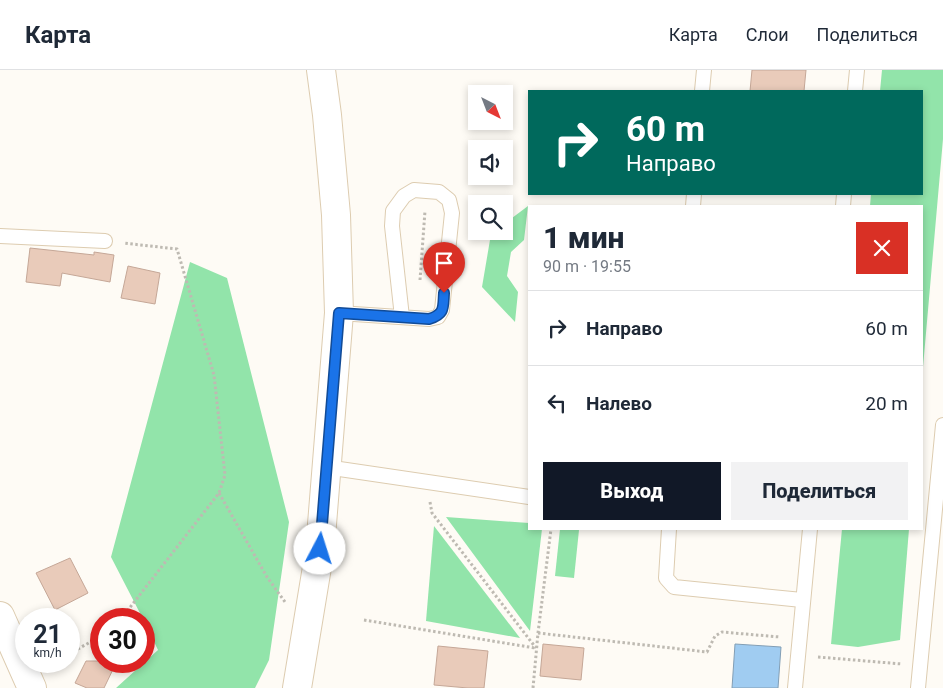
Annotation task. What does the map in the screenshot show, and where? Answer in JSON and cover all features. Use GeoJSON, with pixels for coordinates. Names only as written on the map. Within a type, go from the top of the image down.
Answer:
{"type":"FeatureCollection","features":[{"type":"Feature","properties":{"kind":"street"},"geometry":{"type":"LineString","coordinates":[[297,688],[320,549],[339,313],[336,215],[328,114],[321,70]]}},
{"type":"Feature","properties":{"kind":"street"},"geometry":{"type":"LineString","coordinates":[[0,616],[32,688]]}},
{"type":"Feature","properties":{"kind":"lane"},"geometry":{"type":"LineString","coordinates":[[702,90],[704,70]]}},
{"type":"Feature","properties":{"kind":"lane"},"geometry":{"type":"LineString","coordinates":[[855,90],[857,70]]}},
{"type":"Feature","properties":{"kind":"lane"},"geometry":{"type":"LineString","coordinates":[[339,313],[429,319],[438,316],[442,310],[452,212],[449,200],[439,192],[414,190],[404,196],[393,211],[392,226],[402,317]]}},
{"type":"Feature","properties":{"kind":"lane"},"geometry":{"type":"LineString","coordinates":[[0,236],[105,241]]}},
{"type":"Feature","properties":{"kind":"lane"},"geometry":{"type":"LineString","coordinates":[[918,688],[943,425]]}},
{"type":"Feature","properties":{"kind":"lane"},"geometry":{"type":"LineString","coordinates":[[326,467],[528,497]]}},
{"type":"Feature","properties":{"kind":"lane"},"geometry":{"type":"LineString","coordinates":[[669,530],[666,578],[674,587],[802,600]]}},
{"type":"Feature","properties":{"kind":"lane"},"geometry":{"type":"LineString","coordinates":[[795,688],[810,530]]}},
{"type":"Feature","properties":{"kind":"path"},"geometry":{"type":"LineString","coordinates":[[420,289],[425,203]]}},
{"type":"Feature","properties":{"kind":"path"},"geometry":{"type":"LineString","coordinates":[[105,241],[177,248],[214,375],[225,475],[219,493],[130,608]]}},
{"type":"Feature","properties":{"kind":"path"},"geometry":{"type":"LineString","coordinates":[[426,482],[432,513],[536,648]]}},
{"type":"Feature","properties":{"kind":"path"},"geometry":{"type":"LineString","coordinates":[[219,493],[267,577]]}},
{"type":"Feature","properties":{"kind":"path"},"geometry":{"type":"LineString","coordinates":[[533,688],[536,648],[551,530]]}},
{"type":"Feature","properties":{"kind":"path"},"geometry":{"type":"LineString","coordinates":[[364,620],[536,648]]}},
{"type":"Feature","properties":{"kind":"path"},"geometry":{"type":"LineString","coordinates":[[538,633],[707,652],[715,636],[722,632],[799,638]]}},
{"type":"Feature","properties":{"kind":"path"},"geometry":{"type":"LineString","coordinates":[[830,657],[920,666]]}},
{"type":"Feature","properties":{"kind":"green space"},"geometry":{"type":"Polygon","coordinates":[[[882,70],[943,70],[943,139],[923,367],[923,205],[870,205],[871,195],[923,195],[923,90],[880,90],[882,70]]]}},
{"type":"Feature","properties":{"kind":"green space"},"geometry":{"type":"Polygon","coordinates":[[[528,206],[524,240],[511,252],[507,276],[518,292],[515,322],[482,287],[490,240],[513,240],[513,217],[528,206]]]}},
{"type":"Feature","properties":{"kind":"green space"},"geometry":{"type":"Polygon","coordinates":[[[190,262],[227,278],[289,522],[269,660],[255,688],[116,688],[133,673],[155,673],[155,653],[158,650],[155,644],[155,608],[137,608],[111,557],[190,262]]]}},
{"type":"Feature","properties":{"kind":"green space"},"geometry":{"type":"Polygon","coordinates":[[[446,517],[528,523],[528,530],[542,530],[530,631],[446,517]]]}},
{"type":"Feature","properties":{"kind":"green space"},"geometry":{"type":"Polygon","coordinates":[[[434,526],[520,638],[426,621],[434,526]]]}},
{"type":"Feature","properties":{"kind":"green space"},"geometry":{"type":"Polygon","coordinates":[[[560,530],[579,530],[574,578],[555,576],[560,530]]]}},
{"type":"Feature","properties":{"kind":"green space"},"geometry":{"type":"Polygon","coordinates":[[[842,530],[909,530],[900,640],[858,647],[831,644],[842,530]]]}},
{"type":"Feature","properties":{"kind":"water"},"geometry":{"type":"Polygon","coordinates":[[[735,644],[781,647],[778,688],[732,688],[735,644]]]}},
{"type":"Feature","properties":{"kind":"building"},"geometry":{"type":"Polygon","coordinates":[[[752,70],[806,70],[804,90],[750,90],[752,70]]]}},
{"type":"Feature","properties":{"kind":"building"},"geometry":{"type":"Polygon","coordinates":[[[30,248],[94,255],[94,252],[114,255],[110,282],[62,273],[60,286],[26,282],[30,248]]]}},
{"type":"Feature","properties":{"kind":"building"},"geometry":{"type":"Polygon","coordinates":[[[128,266],[160,273],[155,304],[121,298],[128,266]]]}},
{"type":"Feature","properties":{"kind":"building"},"geometry":{"type":"Polygon","coordinates":[[[70,558],[88,593],[59,608],[54,608],[36,573],[70,558]]]}},
{"type":"Feature","properties":{"kind":"building"},"geometry":{"type":"Polygon","coordinates":[[[543,644],[584,648],[581,680],[540,676],[543,644]]]}},
{"type":"Feature","properties":{"kind":"building"},"geometry":{"type":"Polygon","coordinates":[[[438,646],[488,651],[484,688],[434,685],[438,646]]]}},
{"type":"Feature","properties":{"kind":"building"},"geometry":{"type":"Polygon","coordinates":[[[86,661],[90,661],[90,673],[111,673],[104,688],[87,688],[75,683],[86,661]]]}},
{"type":"Feature","properties":{"kind":"route"},"geometry":{"type":"LineString","coordinates":[[320,549],[339,313],[429,319],[438,316],[442,310],[444,293]]}}]}
